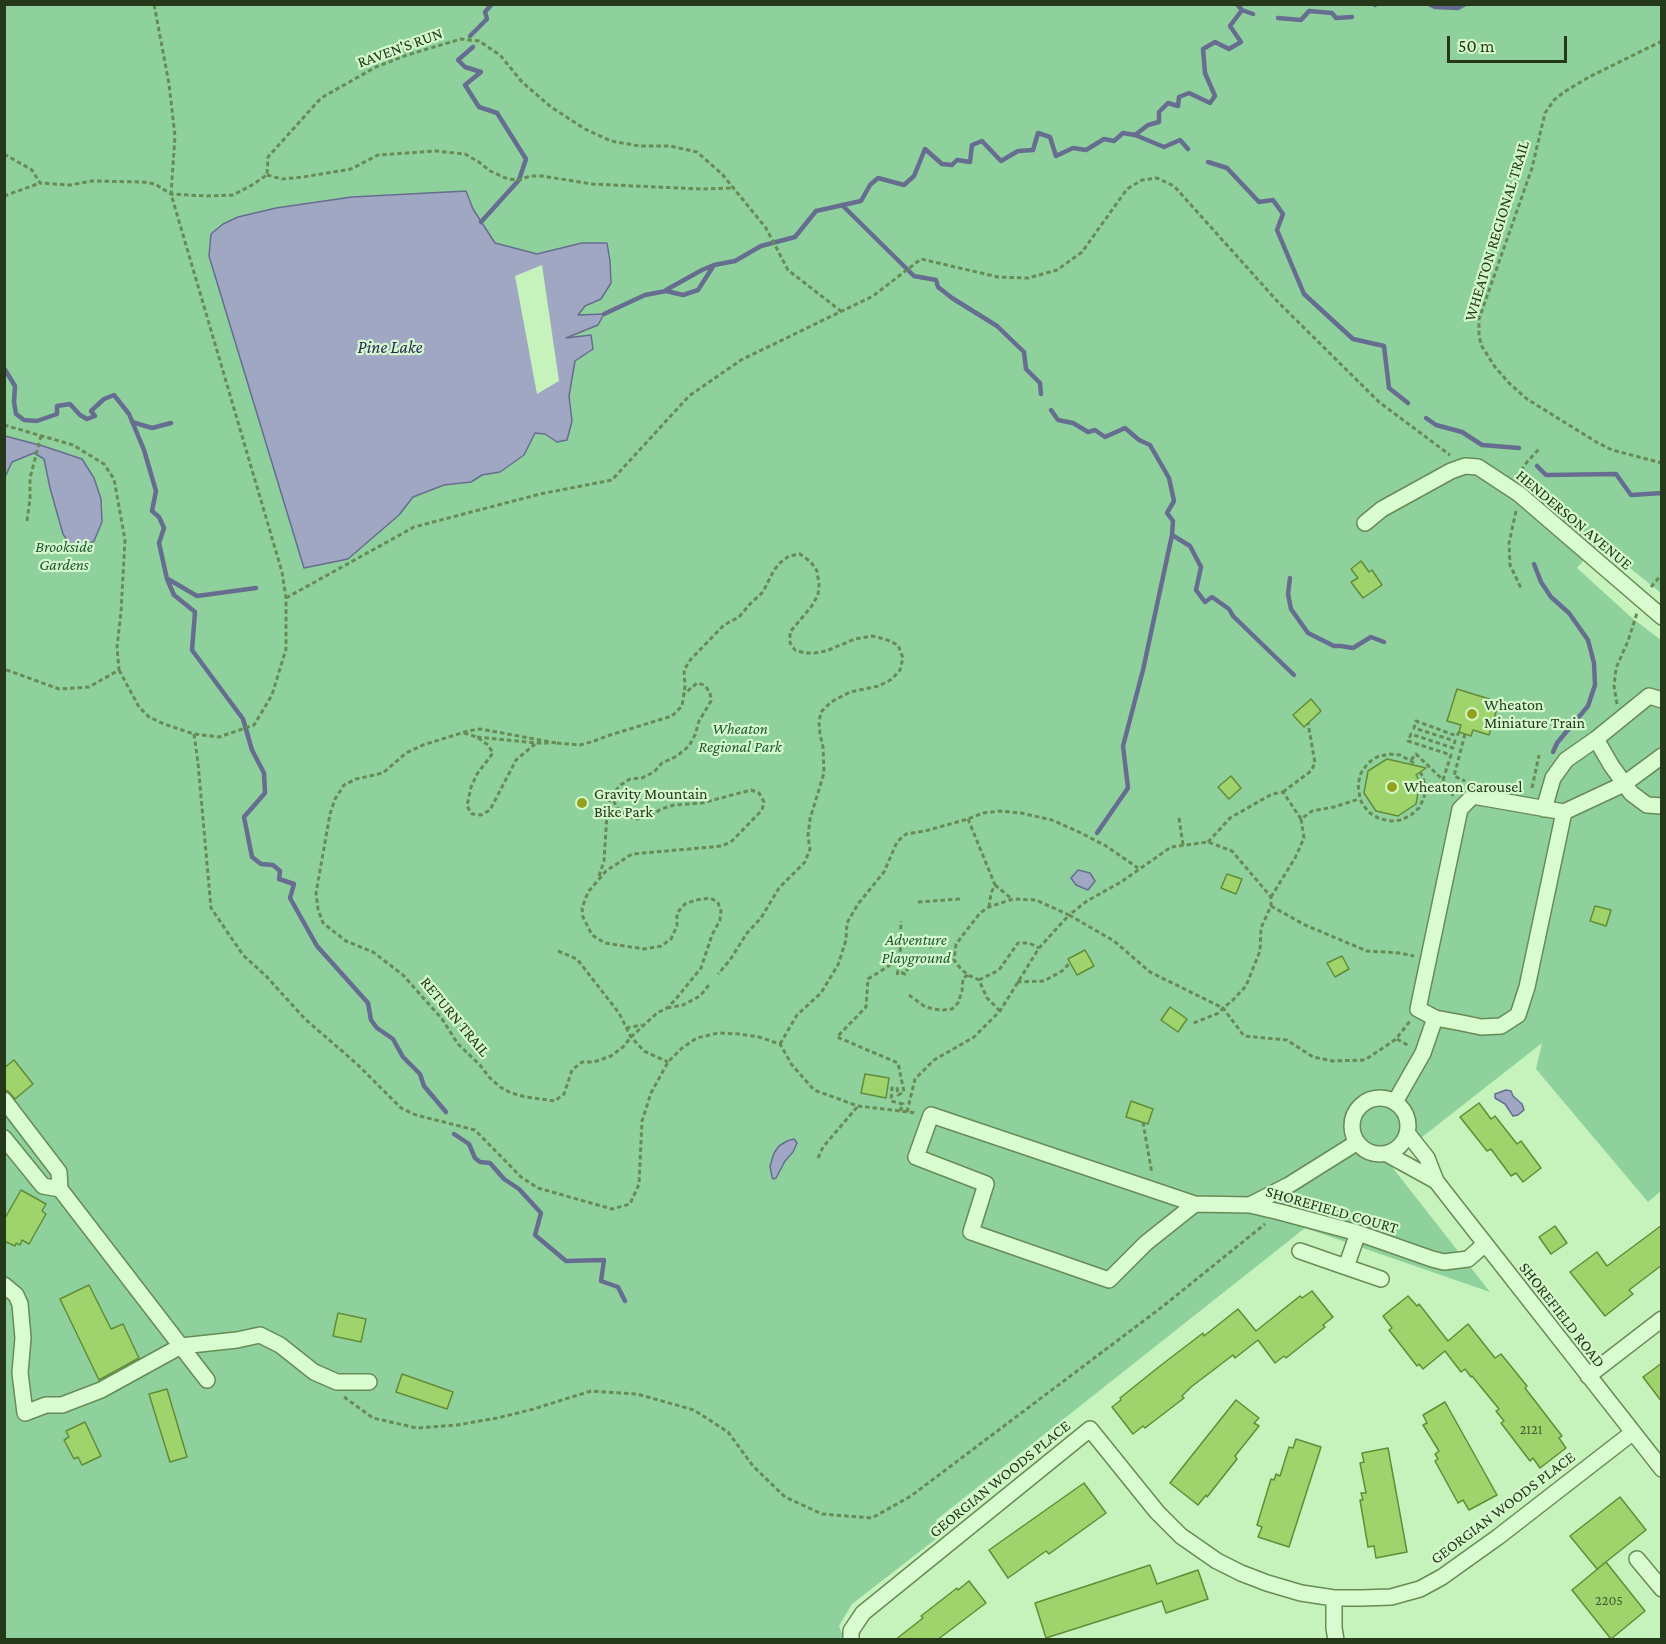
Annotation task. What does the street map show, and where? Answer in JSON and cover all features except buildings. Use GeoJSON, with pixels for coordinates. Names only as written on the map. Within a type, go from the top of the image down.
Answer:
{"type":"FeatureCollection","features":[{"type":"Feature","properties":{"kind":"street","name":"HENDERSON AVENUE"},"geometry":{"type":"LineString","coordinates":[[1465,466],[1478,467],[1519,494],[1662,617]]}},
{"type":"Feature","properties":{"kind":"street"},"geometry":{"type":"LineString","coordinates":[[1365,523],[1382,509],[1415,490],[1465,466]]}},
{"type":"Feature","properties":{"kind":"street"},"geometry":{"type":"LineString","coordinates":[[1537,807],[1566,760],[1649,696],[1662,700]]}},
{"type":"Feature","properties":{"kind":"street"},"geometry":{"type":"LineString","coordinates":[[1596,739],[1631,793],[1647,805],[1662,806]]}},
{"type":"Feature","properties":{"kind":"street"},"geometry":{"type":"LineString","coordinates":[[1564,812],[1527,987],[1518,1015],[1501,1026],[1481,1027],[1435,1018],[1418,1010],[1460,809],[1473,796],[1564,812],[1624,784],[1662,756]]}},
{"type":"Feature","properties":{"kind":"street"},"geometry":{"type":"LineString","coordinates":[[1356,1143],[1351,1124],[1359,1107],[1376,1098],[1386,1098],[1395,1102],[1423,1053],[1435,1018]]}},
{"type":"Feature","properties":{"kind":"street"},"geometry":{"type":"LineString","coordinates":[[4,1100],[59,1172],[60,1189],[207,1380]]}},
{"type":"Feature","properties":{"kind":"street","name":"SHOREFIELD ROAD"},"geometry":{"type":"LineString","coordinates":[[1395,1102],[1407,1116],[1408,1134],[1427,1158],[1436,1181],[1662,1469]]}},
{"type":"Feature","properties":{"kind":"street"},"geometry":{"type":"LineString","coordinates":[[1195,1204],[1146,1243],[1109,1280],[971,1232],[987,1184],[916,1157],[931,1115],[1195,1204],[1250,1205]]}},
{"type":"Feature","properties":{"kind":"street"},"geometry":{"type":"LineString","coordinates":[[1387,1154],[1396,1150],[1408,1134]]}},
{"type":"Feature","properties":{"kind":"street"},"geometry":{"type":"LineString","coordinates":[[4,1138],[43,1186],[60,1189]]}},
{"type":"Feature","properties":{"kind":"street","name":"SHOREFIELD ROAD"},"geometry":{"type":"LineString","coordinates":[[1356,1143],[1370,1153],[1387,1154],[1436,1181]]}},
{"type":"Feature","properties":{"kind":"street","name":"SHOREFIELD COURT"},"geometry":{"type":"LineString","coordinates":[[1250,1205],[1289,1185],[1356,1143]]}},
{"type":"Feature","properties":{"kind":"street","name":"SHOREFIELD COURT"},"geometry":{"type":"LineString","coordinates":[[1250,1205],[1358,1233],[1444,1262],[1468,1259],[1484,1245]]}},
{"type":"Feature","properties":{"kind":"street"},"geometry":{"type":"LineString","coordinates":[[1346,1267],[1358,1233]]}},
{"type":"Feature","properties":{"kind":"street"},"geometry":{"type":"LineString","coordinates":[[1300,1251],[1381,1279]]}},
{"type":"Feature","properties":{"kind":"street"},"geometry":{"type":"LineString","coordinates":[[4,1285],[16,1295],[20,1304],[23,1338],[20,1373],[25,1413],[46,1405],[62,1405],[101,1390],[181,1346],[260,1335],[280,1345],[314,1372],[337,1382],[369,1382]]}},
{"type":"Feature","properties":{"kind":"street"},"geometry":{"type":"LineString","coordinates":[[1588,1376],[1662,1319]]}},
{"type":"Feature","properties":{"kind":"street","name":"GEORGIAN WOODS PLACE"},"geometry":{"type":"LineString","coordinates":[[850,1640],[851,1631],[864,1613],[1090,1430],[1157,1512],[1181,1536],[1217,1562],[1284,1589],[1335,1598],[1391,1597],[1420,1589],[1442,1577],[1498,1537],[1632,1432]]}},
{"type":"Feature","properties":{"kind":"street"},"geometry":{"type":"LineString","coordinates":[[1637,1559],[1662,1589]]}},
{"type":"Feature","properties":{"kind":"street"},"geometry":{"type":"LineString","coordinates":[[1335,1598],[1336,1640]]}},
{"type":"Feature","properties":{"kind":"path"},"geometry":{"type":"LineString","coordinates":[[4,425],[73,446],[104,464],[114,479],[125,540],[117,647],[119,670],[139,707],[149,717],[194,734],[219,737],[254,725],[272,695],[286,649],[286,598],[282,572],[171,194],[175,136],[169,84],[154,4]]}},
{"type":"Feature","properties":{"kind":"path","name":"RAVEN'S RUN"},"geometry":{"type":"LineString","coordinates":[[267,175],[268,157],[321,98],[376,67],[407,55],[461,39],[479,41],[500,55],[522,82],[543,101],[585,129],[611,141],[639,146],[670,146],[697,152],[722,174],[766,228],[778,255],[788,270],[842,312]]}},
{"type":"Feature","properties":{"kind":"path","name":"WHEATON REGIONAL TRAIL"},"geometry":{"type":"LineString","coordinates":[[1662,41],[1589,77],[1564,92],[1550,106],[1541,125],[1529,176],[1479,319],[1479,334],[1481,345],[1490,361],[1527,399],[1612,450],[1662,463]]}},
{"type":"Feature","properties":{"kind":"path"},"geometry":{"type":"LineString","coordinates":[[4,196],[40,183],[70,185],[100,181],[155,184],[171,194],[233,195],[267,175],[282,179],[303,177],[351,169],[378,155],[436,151],[465,154],[490,171],[507,179],[519,180],[530,176],[542,176],[592,184],[701,189],[733,188]]}},
{"type":"Feature","properties":{"kind":"path"},"geometry":{"type":"LineString","coordinates":[[4,154],[32,170],[40,183]]}},
{"type":"Feature","properties":{"kind":"path"},"geometry":{"type":"LineString","coordinates":[[286,598],[414,527],[540,494],[612,480],[689,396],[741,360],[873,296],[921,259],[998,277],[1028,278],[1057,270],[1082,252],[1127,189],[1142,180],[1157,178],[1174,186],[1278,302],[1379,402],[1465,466]]}},
{"type":"Feature","properties":{"kind":"path"},"geometry":{"type":"LineString","coordinates":[[27,521],[30,477],[41,436]]}},
{"type":"Feature","properties":{"kind":"path"},"geometry":{"type":"LineString","coordinates":[[1521,588],[1510,565],[1509,543],[1519,494],[1518,475],[1540,448]]}},
{"type":"Feature","properties":{"kind":"path"},"geometry":{"type":"LineString","coordinates":[[477,737],[488,745],[493,753],[477,774],[471,787],[467,806],[472,814],[481,815],[490,810],[516,760],[536,743],[579,744],[672,716],[682,706],[684,670],[691,659],[724,625],[739,617],[763,592],[781,562],[789,556],[800,554],[811,562],[817,571],[819,584],[818,595],[811,607],[790,632],[790,644],[795,650],[815,653],[826,651],[855,639],[872,636],[898,645],[903,658],[900,670],[891,679],[879,686],[850,692],[831,702],[822,712],[819,728],[823,747],[824,773],[810,819],[808,836],[810,849],[805,862],[779,888],[761,918],[747,933],[718,974]]}},
{"type":"Feature","properties":{"kind":"path"},"geometry":{"type":"LineString","coordinates":[[1623,717],[1616,703],[1614,686],[1616,668],[1628,641],[1640,600],[1662,574]]}},
{"type":"Feature","properties":{"kind":"path"},"geometry":{"type":"LineString","coordinates":[[4,669],[59,689],[89,687],[119,670]]}},
{"type":"Feature","properties":{"kind":"path"},"geometry":{"type":"LineString","coordinates":[[599,878],[604,861],[607,814],[611,793],[630,779],[642,778],[654,772],[662,763],[689,746],[699,721],[711,701],[710,692],[704,685],[697,683],[683,694]]}},
{"type":"Feature","properties":{"kind":"path"},"geometry":{"type":"LineString","coordinates":[[1443,780],[1451,755],[1408,741],[1411,734],[1453,748],[1455,741],[1414,728],[1416,721],[1457,736],[1459,732]]}},
{"type":"Feature","properties":{"kind":"path"},"geometry":{"type":"LineString","coordinates":[[1208,842],[1230,818],[1272,794],[1283,792],[1311,771],[1315,764],[1308,723]]}},
{"type":"Feature","properties":{"kind":"path","name":"RETURN TRAIL"},"geometry":{"type":"LineString","coordinates":[[556,743],[480,729],[468,731],[423,745],[406,753],[383,773],[357,779],[344,785],[335,799],[326,829],[316,893],[323,923],[346,941],[373,952],[403,975],[442,1019],[458,1044],[489,1077],[511,1093],[526,1097],[555,1101],[564,1094],[572,1070],[582,1062],[594,1062],[611,1056],[623,1047],[630,1035],[657,1012],[667,1008]]}},
{"type":"Feature","properties":{"kind":"path"},"geometry":{"type":"LineString","coordinates":[[194,734],[211,908],[243,955],[266,976],[305,1019],[357,1064],[400,1108],[416,1115],[475,1130],[521,1177],[538,1188],[612,1209],[630,1204],[639,1184],[642,1121],[651,1093],[668,1062],[682,1048],[698,1038],[718,1033],[759,1037],[780,1044],[792,1065],[814,1090],[858,1106],[931,1115]]}},
{"type":"Feature","properties":{"kind":"path","name":"RETURN TRAIL"},"geometry":{"type":"LineString","coordinates":[[458,734],[536,743]]}},
{"type":"Feature","properties":{"kind":"path"},"geometry":{"type":"LineString","coordinates":[[1465,734],[1454,776],[1465,781]]}},
{"type":"Feature","properties":{"kind":"path"},"geometry":{"type":"LineString","coordinates":[[1420,772],[1424,777],[1424,798],[1419,808],[1401,820],[1380,819],[1371,813],[1360,799],[1358,784],[1361,773],[1368,763],[1377,757],[1389,754],[1400,755],[1412,761],[1416,754],[1449,787],[1460,809]]}},
{"type":"Feature","properties":{"kind":"path"},"geometry":{"type":"LineString","coordinates":[[1537,807],[1539,755]]}},
{"type":"Feature","properties":{"kind":"path"},"geometry":{"type":"LineString","coordinates":[[619,786],[613,799],[616,806],[624,814],[635,819],[649,817],[661,809],[674,805],[702,803],[751,790],[759,793],[764,802],[758,816],[732,841],[722,846],[632,854],[606,871],[588,892],[582,908],[583,917],[592,936],[605,943],[644,949],[661,946],[671,939],[677,926],[677,913],[685,904],[705,898],[718,903],[721,911],[720,921],[712,935],[701,968],[667,1008]]}},
{"type":"Feature","properties":{"kind":"path"},"geometry":{"type":"LineString","coordinates":[[1191,1024],[1218,1013],[1232,1002],[1246,986],[1260,951],[1262,928],[1271,906],[1271,897],[1295,858],[1304,838],[1301,819],[1283,792]]}},
{"type":"Feature","properties":{"kind":"path"},"geometry":{"type":"LineString","coordinates":[[1301,819],[1312,811],[1360,799]]}},
{"type":"Feature","properties":{"kind":"path"},"geometry":{"type":"LineString","coordinates":[[780,1044],[797,1015],[821,993],[838,965],[846,940],[847,923],[858,903],[884,872],[897,842],[906,834],[925,831],[983,813],[1000,811],[1021,813],[1052,820],[1082,833],[1138,868]]}},
{"type":"Feature","properties":{"kind":"path"},"geometry":{"type":"LineString","coordinates":[[1179,818],[1183,845]]}},
{"type":"Feature","properties":{"kind":"path"},"geometry":{"type":"LineString","coordinates":[[968,819],[995,885],[1013,899]]}},
{"type":"Feature","properties":{"kind":"path"},"geometry":{"type":"LineString","coordinates":[[907,1112],[915,1079],[934,1060],[974,1036],[1000,1011],[1039,948],[1069,915],[1171,847],[1208,842],[1232,851],[1271,897]]}},
{"type":"Feature","properties":{"kind":"path"},"geometry":{"type":"LineString","coordinates":[[989,907],[995,885]]}},
{"type":"Feature","properties":{"kind":"path"},"geometry":{"type":"LineString","coordinates":[[918,902],[960,898]]}},
{"type":"Feature","properties":{"kind":"path"},"geometry":{"type":"LineString","coordinates":[[1000,1011],[987,998],[979,980],[968,975],[954,960],[956,944],[973,920],[989,907],[1013,899],[1036,900],[1069,915],[1114,942],[1150,972],[1223,1008],[1244,1036],[1287,1040],[1313,1057],[1333,1060],[1365,1060],[1396,1039],[1418,1010]]}},
{"type":"Feature","properties":{"kind":"path"},"geometry":{"type":"LineString","coordinates":[[1271,906],[1305,925],[1367,951],[1400,953]]}},
{"type":"Feature","properties":{"kind":"path"},"geometry":{"type":"LineString","coordinates":[[900,1111],[903,1104],[891,1101],[892,1088],[897,1088],[898,1095],[904,1092],[898,1064],[837,1037],[866,1007],[868,980],[900,959],[901,921]]}},
{"type":"Feature","properties":{"kind":"path"},"geometry":{"type":"LineString","coordinates":[[927,940],[931,948]]}},
{"type":"Feature","properties":{"kind":"path"},"geometry":{"type":"LineString","coordinates":[[979,980],[999,970],[1018,943],[1029,943],[1039,948]]}},
{"type":"Feature","properties":{"kind":"path"},"geometry":{"type":"LineString","coordinates":[[558,951],[577,959],[619,1013],[630,1035],[644,1051],[668,1062]]}},
{"type":"Feature","properties":{"kind":"path"},"geometry":{"type":"LineString","coordinates":[[1017,982],[1044,981],[1062,971],[1070,963]]}},
{"type":"Feature","properties":{"kind":"path"},"geometry":{"type":"LineString","coordinates":[[897,975],[898,971],[905,974],[908,968]]}},
{"type":"Feature","properties":{"kind":"path"},"geometry":{"type":"LineString","coordinates":[[909,995],[924,1006],[933,1009],[952,1009],[958,1003],[963,978],[968,975]]}},
{"type":"Feature","properties":{"kind":"path"},"geometry":{"type":"LineString","coordinates":[[667,1008],[683,1005],[699,996],[709,985]]}},
{"type":"Feature","properties":{"kind":"path"},"geometry":{"type":"LineString","coordinates":[[626,1028],[642,1026]]}},
{"type":"Feature","properties":{"kind":"path"},"geometry":{"type":"LineString","coordinates":[[1396,1039],[1413,1048]]}},
{"type":"Feature","properties":{"kind":"path"},"geometry":{"type":"LineString","coordinates":[[818,1158],[823,1147],[858,1106]]}},
{"type":"Feature","properties":{"kind":"path"},"geometry":{"type":"LineString","coordinates":[[1143,1122],[1155,1191]]}},
{"type":"Feature","properties":{"kind":"path"},"geometry":{"type":"LineString","coordinates":[[335,1391],[373,1418],[417,1428],[457,1425],[497,1418],[591,1391],[637,1394],[694,1410],[728,1432],[753,1466],[785,1497],[822,1514],[872,1518],[911,1496],[1162,1307],[1280,1212]]}},
{"type":"Feature","properties":{"kind":"green space","name":"Wheaton Regional Park"},"geometry":{"type":"Polygon","coordinates":[[[5,5],[1661,5],[1661,593],[1599,543],[1577,568],[1632,618],[1661,640],[1661,1191],[1648,1202],[1536,1069],[1542,1043],[1389,1163],[1490,1292],[1305,1228],[936,1520],[941,1535],[852,1604],[839,1626],[844,1639],[5,1639],[5,5]]]}},
{"type":"Feature","properties":{"kind":"water","name":"Pine Lake"},"geometry":{"type":"Polygon","coordinates":[[[466,191],[473,209],[495,243],[537,254],[582,243],[607,243],[611,283],[601,299],[585,306],[578,315],[604,314],[598,325],[566,338],[591,335],[593,349],[575,361],[569,396],[572,421],[567,440],[557,442],[545,434],[535,433],[524,455],[500,472],[482,475],[471,482],[444,485],[413,497],[399,515],[348,559],[304,568],[209,256],[211,234],[223,224],[238,217],[276,208],[352,197],[466,191]]]}},
{"type":"Feature","properties":{"kind":"water"},"geometry":{"type":"Polygon","coordinates":[[[5,436],[82,459],[94,478],[101,499],[102,522],[94,541],[83,548],[69,543],[63,534],[44,459],[34,453],[12,462],[5,477],[5,436]]]}},
{"type":"Feature","properties":{"kind":"water"},"geometry":{"type":"Polygon","coordinates":[[[1078,870],[1090,873],[1095,881],[1088,890],[1076,885],[1071,878],[1078,870]]]}},
{"type":"Feature","properties":{"kind":"water"},"geometry":{"type":"Polygon","coordinates":[[[1506,1090],[1511,1091],[1522,1104],[1524,1110],[1518,1115],[1513,1116],[1505,1104],[1495,1098],[1495,1094],[1506,1090]]]}},
{"type":"Feature","properties":{"kind":"water"},"geometry":{"type":"Polygon","coordinates":[[[794,1139],[797,1143],[793,1152],[776,1178],[773,1179],[770,1166],[774,1153],[779,1146],[794,1139]]]}},
{"type":"Feature","properties":{"kind":"pier"},"geometry":{"type":"Polygon","coordinates":[[[542,265],[559,381],[537,394],[515,276],[542,265]]]}},
{"type":"Feature","properties":{"kind":"waterway"},"geometry":{"type":"LineString","coordinates":[[470,36],[487,19],[485,12],[492,4]]}},
{"type":"Feature","properties":{"kind":"waterway"},"geometry":{"type":"LineString","coordinates":[[604,314],[645,295],[666,291],[683,295],[698,290],[714,265],[735,261],[761,246],[795,237],[816,211],[861,201],[870,185],[878,178],[904,185],[914,176],[925,149],[942,164],[952,165],[957,160],[970,162],[972,145],[982,141],[1001,161],[1018,151],[1033,150],[1038,133],[1050,137],[1056,156],[1073,148],[1086,150],[1104,139],[1114,141],[1123,133],[1135,135],[1148,125],[1159,122],[1159,112],[1168,103],[1178,106],[1179,97],[1189,93],[1210,103],[1215,96],[1205,73],[1203,49],[1215,42],[1229,49],[1241,42],[1230,26],[1242,10],[1237,4]]}},
{"type":"Feature","properties":{"kind":"waterway"},"geometry":{"type":"LineString","coordinates":[[1429,4],[1435,7],[1458,8],[1465,4]]}},
{"type":"Feature","properties":{"kind":"waterway"},"geometry":{"type":"LineString","coordinates":[[1242,10],[1253,14]]}},
{"type":"Feature","properties":{"kind":"waterway"},"geometry":{"type":"LineString","coordinates":[[1278,18],[1301,20],[1309,11],[1332,13],[1336,18],[1352,17]]}},
{"type":"Feature","properties":{"kind":"waterway"},"geometry":{"type":"LineString","coordinates":[[473,47],[458,60],[465,67],[481,72],[465,85],[479,107],[497,113],[526,159],[519,180],[481,222]]}},
{"type":"Feature","properties":{"kind":"waterway"},"geometry":{"type":"LineString","coordinates":[[1135,135],[1164,147],[1180,140],[1188,149]]}},
{"type":"Feature","properties":{"kind":"waterway"},"geometry":{"type":"LineString","coordinates":[[1208,162],[1227,168],[1259,202],[1273,200],[1283,214],[1277,230],[1304,294],[1353,339],[1384,346],[1389,388],[1408,403]]}},
{"type":"Feature","properties":{"kind":"waterway"},"geometry":{"type":"LineString","coordinates":[[842,205],[914,276],[936,280],[938,287],[952,298],[997,326],[1024,352],[1026,369],[1040,383],[1041,394]]}},
{"type":"Feature","properties":{"kind":"waterway"},"geometry":{"type":"LineString","coordinates":[[666,290],[714,265]]}},
{"type":"Feature","properties":{"kind":"waterway"},"geometry":{"type":"LineString","coordinates":[[4,368],[15,386],[16,414],[24,420],[37,421],[57,414],[57,406],[70,404],[87,419],[95,416],[91,411],[104,399],[114,395],[129,414],[144,450],[156,491],[152,511],[159,517],[164,528],[159,543],[167,579],[174,595],[195,612],[192,650],[243,719],[252,750],[264,773],[265,793],[244,817],[252,857],[261,864],[273,865],[280,871],[279,879],[294,884],[290,898],[317,946],[368,1003],[371,1020],[377,1028],[393,1039],[403,1057],[420,1074],[424,1086],[446,1112]]}},
{"type":"Feature","properties":{"kind":"waterway"},"geometry":{"type":"LineString","coordinates":[[1051,410],[1058,420],[1073,423],[1088,432],[1095,430],[1105,437],[1125,428],[1139,440],[1150,445],[1169,478],[1174,501],[1167,513],[1173,521],[1172,535],[1190,546],[1201,567],[1196,590],[1205,602],[1212,597],[1229,609],[1233,616],[1294,675]]}},
{"type":"Feature","properties":{"kind":"waterway"},"geometry":{"type":"LineString","coordinates":[[1426,418],[1436,425],[1462,432],[1482,445],[1519,448]]}},
{"type":"Feature","properties":{"kind":"waterway"},"geometry":{"type":"LineString","coordinates":[[132,422],[152,428],[171,423]]}},
{"type":"Feature","properties":{"kind":"waterway"},"geometry":{"type":"LineString","coordinates":[[1537,466],[1546,475],[1616,474],[1631,495],[1662,493]]}},
{"type":"Feature","properties":{"kind":"waterway"},"geometry":{"type":"LineString","coordinates":[[1097,833],[1128,788],[1123,746],[1143,670],[1172,535]]}},
{"type":"Feature","properties":{"kind":"waterway"},"geometry":{"type":"LineString","coordinates":[[1534,564],[1541,582],[1551,597],[1569,613],[1588,640],[1594,663],[1595,685],[1588,706],[1557,743],[1553,752]]}},
{"type":"Feature","properties":{"kind":"waterway"},"geometry":{"type":"LineString","coordinates":[[1290,578],[1288,594],[1291,609],[1308,633],[1334,646],[1353,648],[1371,637],[1384,642]]}},
{"type":"Feature","properties":{"kind":"waterway"},"geometry":{"type":"LineString","coordinates":[[168,579],[197,596],[256,588]]}},
{"type":"Feature","properties":{"kind":"waterway"},"geometry":{"type":"LineString","coordinates":[[454,1134],[469,1144],[475,1158],[480,1162],[490,1163],[541,1213],[535,1235],[566,1261],[604,1260],[601,1281],[618,1287],[625,1301]]}},
{"type":"Feature","properties":{"kind":"place","name":"Wheaton Miniature Train"},"geometry":{"type":"Point","coordinates":[1472,714]}},
{"type":"Feature","properties":{"kind":"place","name":"Wheaton Carousel"},"geometry":{"type":"Point","coordinates":[1392,787]}},
{"type":"Feature","properties":{"kind":"place","name":"Gravity Mountain Bike Park"},"geometry":{"type":"Point","coordinates":[582,803]}},
{"type":"Feature","properties":{"kind":"park label","name":"Brookside Gardens"},"geometry":{"type":"Point","coordinates":[64,556]}},
{"type":"Feature","properties":{"kind":"park label","name":"Adventure Playground"},"geometry":{"type":"Point","coordinates":[916,949]}}]}
